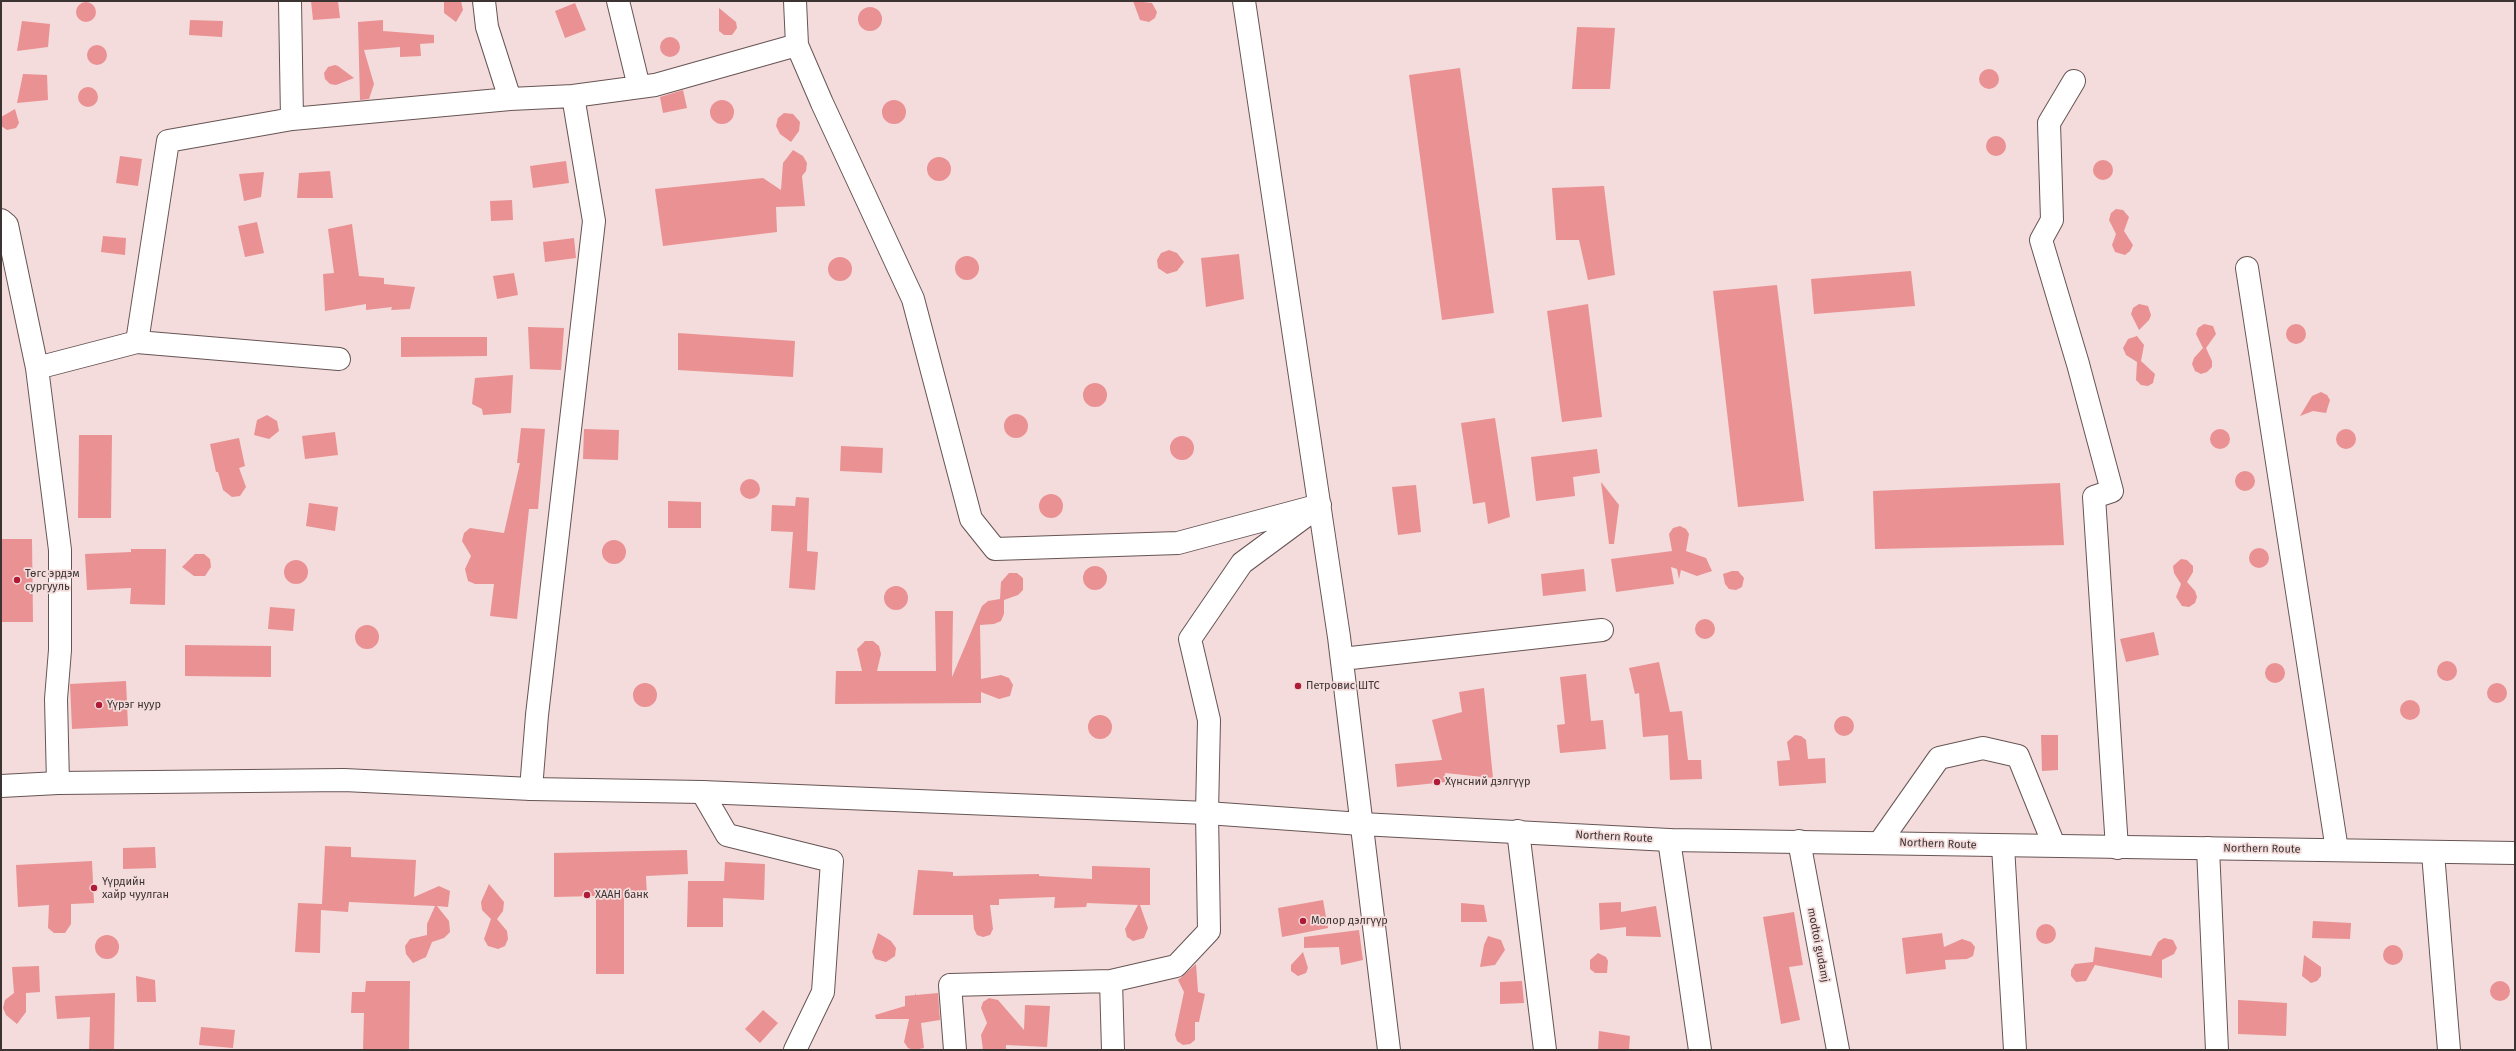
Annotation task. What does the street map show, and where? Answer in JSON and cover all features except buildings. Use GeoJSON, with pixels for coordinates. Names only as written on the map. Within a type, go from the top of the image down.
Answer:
{"type":"FeatureCollection","features":[{"type":"Feature","properties":{"kind":"main road"},"geometry":{"type":"LineString","coordinates":[[290,1],[292,119]]}},
{"type":"Feature","properties":{"kind":"main road"},"geometry":{"type":"LineString","coordinates":[[484,1],[487,27],[510,99]]}},
{"type":"Feature","properties":{"kind":"main road"},"geometry":{"type":"LineString","coordinates":[[618,1],[639,87]]}},
{"type":"Feature","properties":{"kind":"main road"},"geometry":{"type":"LineString","coordinates":[[795,1],[797,45],[822,104],[913,299],[971,519],[995,549],[1178,543],[1320,505]]}},
{"type":"Feature","properties":{"kind":"main road"},"geometry":{"type":"LineString","coordinates":[[1244,1],[1342,659],[1388,1050]]}},
{"type":"Feature","properties":{"kind":"main road"},"geometry":{"type":"LineString","coordinates":[[137,342],[168,141],[292,119],[510,99],[573,96],[655,85],[797,45]]}},
{"type":"Feature","properties":{"kind":"main road"},"geometry":{"type":"LineString","coordinates":[[2074,81],[2049,123],[2052,220],[2041,240],[2078,364],[2112,491],[2094,497],[2117,848]]}},
{"type":"Feature","properties":{"kind":"main road"},"geometry":{"type":"LineString","coordinates":[[531,789],[537,715],[594,221],[573,96]]}},
{"type":"Feature","properties":{"kind":"main road"},"geometry":{"type":"LineString","coordinates":[[1,220],[7,225],[36,368],[60,550],[60,650],[56,699],[58,783]]}},
{"type":"Feature","properties":{"kind":"main road"},"geometry":{"type":"LineString","coordinates":[[2247,268],[2337,850]]}},
{"type":"Feature","properties":{"kind":"main road"},"geometry":{"type":"LineString","coordinates":[[36,368],[137,342],[339,359]]}},
{"type":"Feature","properties":{"kind":"main road"},"geometry":{"type":"LineString","coordinates":[[956,1050],[950,985],[1111,981],[1176,966],[1209,931],[1207,813],[1209,720],[1190,639],[1242,564],[1320,505]]}},
{"type":"Feature","properties":{"kind":"main road"},"geometry":{"type":"LineString","coordinates":[[1342,659],[1602,630]]}},
{"type":"Feature","properties":{"kind":"main road"},"geometry":{"type":"LineString","coordinates":[[1880,842],[1940,758],[1984,748],[2018,756],[2054,845]]}},
{"type":"Feature","properties":{"kind":"main road","name":"Northern Route"},"geometry":{"type":"LineString","coordinates":[[1,786],[58,783],[344,780],[531,789],[702,792],[1207,813],[1361,824],[1669,840],[1880,842],[2003,846],[2054,845],[2117,848],[2337,850],[2433,853],[2515,853]]}},
{"type":"Feature","properties":{"kind":"main road"},"geometry":{"type":"LineString","coordinates":[[702,792],[727,835],[832,861],[823,992],[795,1050]]}},
{"type":"Feature","properties":{"kind":"main road"},"geometry":{"type":"LineString","coordinates":[[1518,831],[1545,1050]]}},
{"type":"Feature","properties":{"kind":"main road"},"geometry":{"type":"LineString","coordinates":[[1669,840],[1700,1050]]}},
{"type":"Feature","properties":{"kind":"main road","name":"modtoi gudamj"},"geometry":{"type":"LineString","coordinates":[[1798,841],[1838,1050]]}},
{"type":"Feature","properties":{"kind":"main road"},"geometry":{"type":"LineString","coordinates":[[2003,846],[2015,1050]]}},
{"type":"Feature","properties":{"kind":"main road"},"geometry":{"type":"LineString","coordinates":[[2208,848],[2217,1050]]}},
{"type":"Feature","properties":{"kind":"main road"},"geometry":{"type":"LineString","coordinates":[[2433,853],[2449,1050]]}},
{"type":"Feature","properties":{"kind":"main road"},"geometry":{"type":"LineString","coordinates":[[1111,981],[1114,1050]]}},
{"type":"Feature","properties":{"kind":"place","name":"Төгс эрдэм сургууль"},"geometry":{"type":"Point","coordinates":[17,580]}},
{"type":"Feature","properties":{"kind":"place","name":"Петровис ШТС"},"geometry":{"type":"Point","coordinates":[1298,686]}},
{"type":"Feature","properties":{"kind":"place","name":"Үүрэг нуур"},"geometry":{"type":"Point","coordinates":[99,705]}},
{"type":"Feature","properties":{"kind":"place","name":"Хүнсний дэлгүүр"},"geometry":{"type":"Point","coordinates":[1437,782]}},
{"type":"Feature","properties":{"kind":"place","name":"Үүрдийн хайр чуулган"},"geometry":{"type":"Point","coordinates":[94,888]}},
{"type":"Feature","properties":{"kind":"place","name":"ХААН банк"},"geometry":{"type":"Point","coordinates":[587,895]}},
{"type":"Feature","properties":{"kind":"place","name":"Молор дэлгүүр"},"geometry":{"type":"Point","coordinates":[1303,921]}}]}
